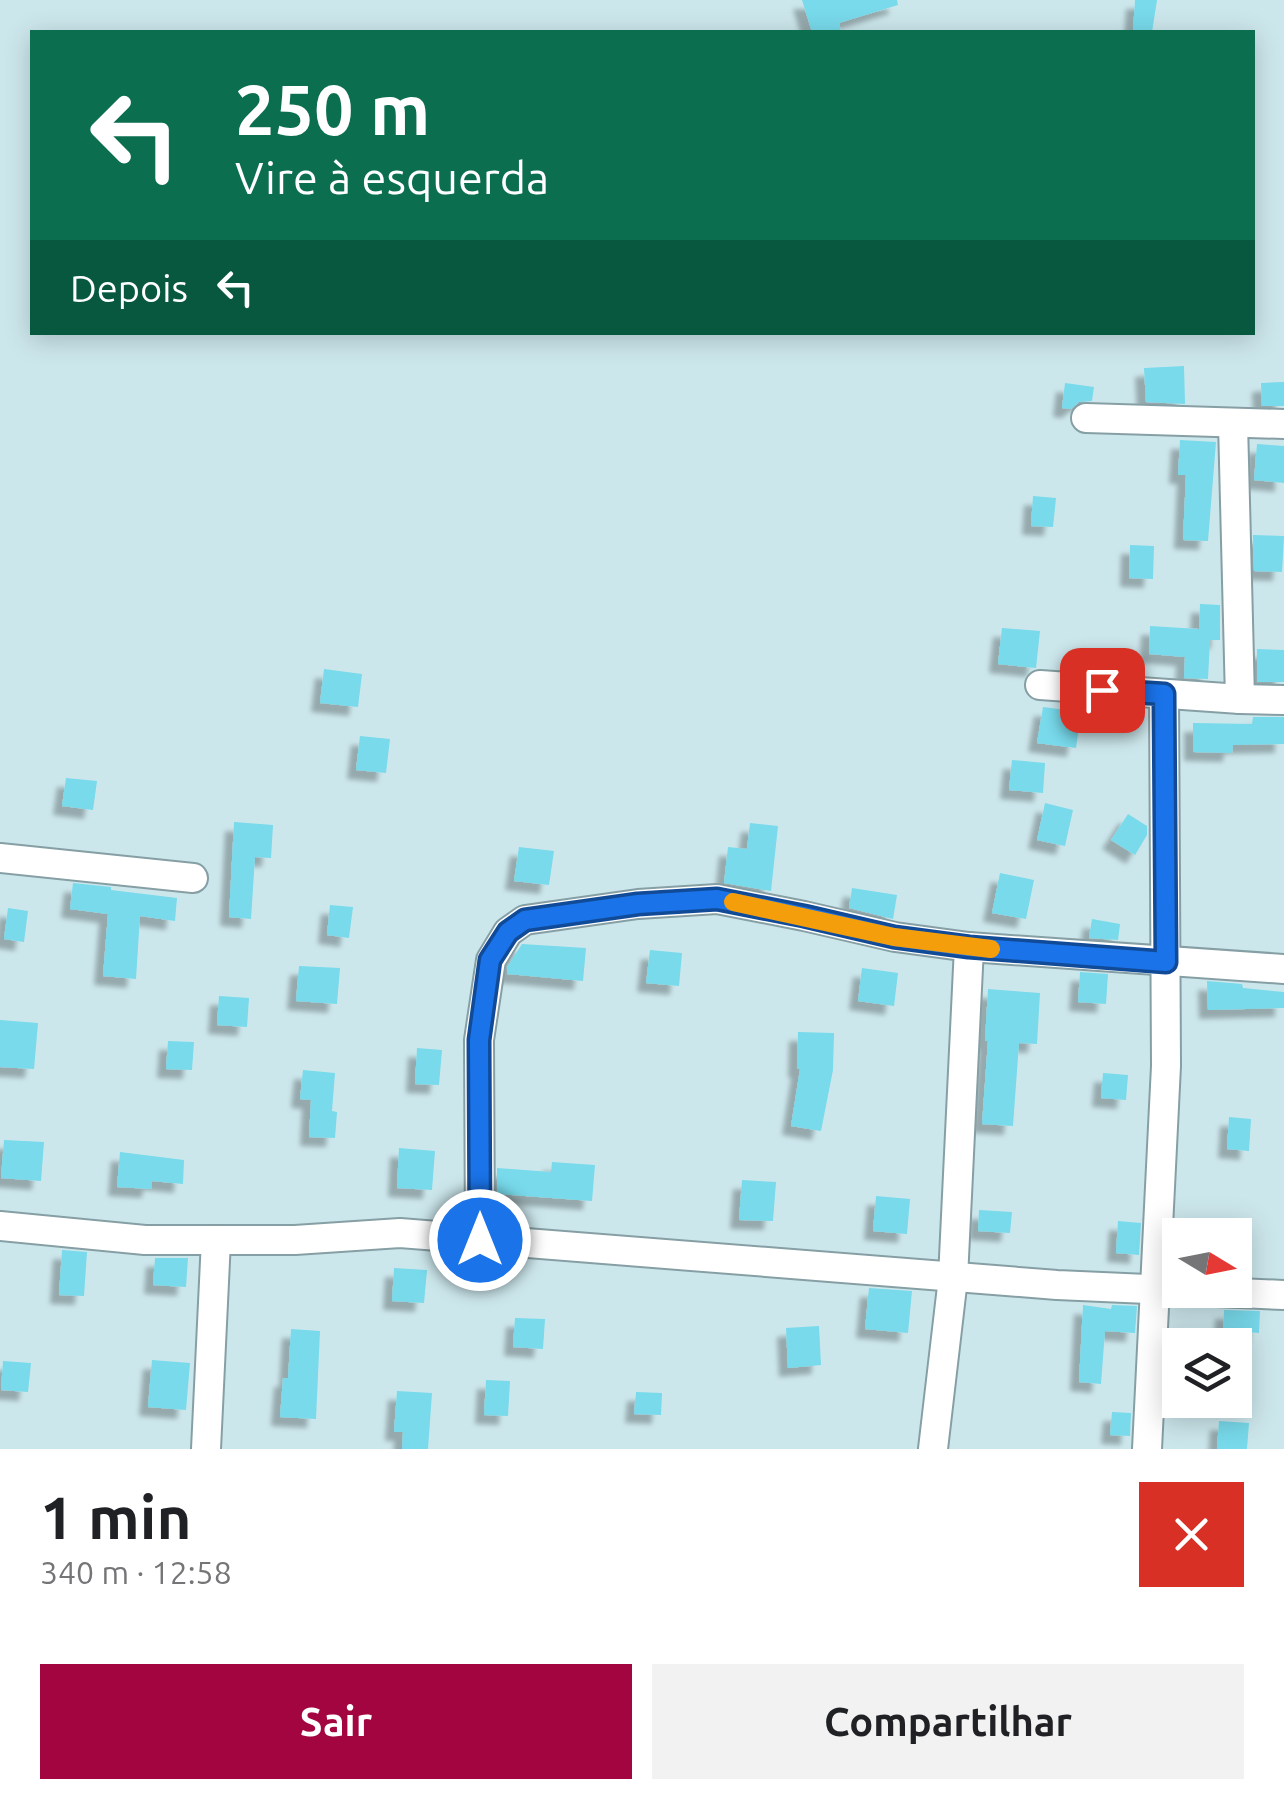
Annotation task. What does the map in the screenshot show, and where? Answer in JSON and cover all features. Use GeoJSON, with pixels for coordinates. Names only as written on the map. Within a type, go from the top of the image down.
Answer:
{"type":"FeatureCollection","features":[{"type":"Feature","properties":{"kind":"street"},"geometry":{"type":"LineString","coordinates":[[1086,418],[1284,424]]}},
{"type":"Feature","properties":{"kind":"street"},"geometry":{"type":"LineString","coordinates":[[1233,422],[1240,699]]}},
{"type":"Feature","properties":{"kind":"street"},"geometry":{"type":"LineString","coordinates":[[1040,685],[1284,700]]}},
{"type":"Feature","properties":{"kind":"street"},"geometry":{"type":"LineString","coordinates":[[1147,1449],[1166,1066],[1164,694]]}},
{"type":"Feature","properties":{"kind":"street"},"geometry":{"type":"LineString","coordinates":[[0,858],[194,878]]}},
{"type":"Feature","properties":{"kind":"street"},"geometry":{"type":"LineString","coordinates":[[480,1240],[479,1040],[490,960],[508,932],[525,920],[638,904],[717,899],[894,937],[969,947],[1284,969]]}},
{"type":"Feature","properties":{"kind":"street"},"geometry":{"type":"LineString","coordinates":[[932,1449],[953,1278],[969,947]]}},
{"type":"Feature","properties":{"kind":"street"},"geometry":{"type":"LineString","coordinates":[[0,1226],[145,1240],[295,1240],[400,1233],[953,1278],[1284,1295]]}},
{"type":"Feature","properties":{"kind":"street"},"geometry":{"type":"LineString","coordinates":[[206,1449],[216,1240]]}},
{"type":"Feature","properties":{"kind":"building"},"geometry":{"type":"Polygon","coordinates":[[[802,0],[897,0],[898,5],[839,23],[841,30],[811,30],[802,0]]]}},
{"type":"Feature","properties":{"kind":"building"},"geometry":{"type":"Polygon","coordinates":[[[1135,0],[1157,0],[1152,30],[1133,30],[1135,0]]]}},
{"type":"Feature","properties":{"kind":"building"},"geometry":{"type":"Polygon","coordinates":[[[1184,366],[1185,404],[1146,402],[1144,368],[1184,366]]]}},
{"type":"Feature","properties":{"kind":"building"},"geometry":{"type":"Polygon","coordinates":[[[1284,382],[1284,406],[1262,406],[1261,383],[1284,382]]]}},
{"type":"Feature","properties":{"kind":"building"},"geometry":{"type":"Polygon","coordinates":[[[1065,383],[1094,387],[1092,401],[1079,402],[1071,409],[1062,408],[1065,383]]]}},
{"type":"Feature","properties":{"kind":"building"},"geometry":{"type":"Polygon","coordinates":[[[1180,440],[1216,442],[1208,541],[1183,540],[1186,475],[1178,475],[1180,440]]]}},
{"type":"Feature","properties":{"kind":"building"},"geometry":{"type":"Polygon","coordinates":[[[1257,444],[1284,446],[1284,483],[1254,480],[1257,444]]]}},
{"type":"Feature","properties":{"kind":"building"},"geometry":{"type":"Polygon","coordinates":[[[1033,496],[1056,498],[1053,527],[1031,526],[1033,496]]]}},
{"type":"Feature","properties":{"kind":"building"},"geometry":{"type":"Polygon","coordinates":[[[1253,535],[1284,536],[1282,572],[1254,571],[1253,535]]]}},
{"type":"Feature","properties":{"kind":"building"},"geometry":{"type":"Polygon","coordinates":[[[1130,545],[1154,546],[1153,579],[1129,578],[1130,545]]]}},
{"type":"Feature","properties":{"kind":"building"},"geometry":{"type":"Polygon","coordinates":[[[1200,604],[1220,605],[1220,640],[1210,640],[1208,679],[1184,678],[1185,657],[1149,654],[1150,626],[1199,629],[1200,604]]]}},
{"type":"Feature","properties":{"kind":"building"},"geometry":{"type":"Polygon","coordinates":[[[1002,628],[1040,631],[1036,668],[998,664],[1002,628]]]}},
{"type":"Feature","properties":{"kind":"building"},"geometry":{"type":"Polygon","coordinates":[[[1257,649],[1284,650],[1284,682],[1257,682],[1257,649]]]}},
{"type":"Feature","properties":{"kind":"building"},"geometry":{"type":"Polygon","coordinates":[[[324,669],[362,674],[358,707],[320,703],[324,669]]]}},
{"type":"Feature","properties":{"kind":"building"},"geometry":{"type":"Polygon","coordinates":[[[1043,707],[1081,712],[1076,748],[1037,743],[1043,707]]]}},
{"type":"Feature","properties":{"kind":"building"},"geometry":{"type":"Polygon","coordinates":[[[1253,717],[1284,717],[1284,744],[1233,745],[1232,753],[1193,752],[1193,723],[1252,724],[1253,717]]]}},
{"type":"Feature","properties":{"kind":"building"},"geometry":{"type":"Polygon","coordinates":[[[360,736],[390,739],[386,773],[356,770],[360,736]]]}},
{"type":"Feature","properties":{"kind":"building"},"geometry":{"type":"Polygon","coordinates":[[[1012,760],[1045,763],[1043,793],[1009,790],[1012,760]]]}},
{"type":"Feature","properties":{"kind":"building"},"geometry":{"type":"Polygon","coordinates":[[[66,778],[97,781],[93,810],[62,806],[66,778]]]}},
{"type":"Feature","properties":{"kind":"building"},"geometry":{"type":"Polygon","coordinates":[[[1045,803],[1073,810],[1065,846],[1037,840],[1045,803]]]}},
{"type":"Feature","properties":{"kind":"building"},"geometry":{"type":"Polygon","coordinates":[[[1128,814],[1147,826],[1147,835],[1135,855],[1111,840],[1128,814]]]}},
{"type":"Feature","properties":{"kind":"building"},"geometry":{"type":"Polygon","coordinates":[[[234,822],[273,825],[271,858],[255,857],[251,919],[229,917],[234,822]]]}},
{"type":"Feature","properties":{"kind":"building"},"geometry":{"type":"Polygon","coordinates":[[[750,823],[778,826],[771,891],[724,883],[728,847],[747,849],[750,823]]]}},
{"type":"Feature","properties":{"kind":"building"},"geometry":{"type":"Polygon","coordinates":[[[519,847],[554,851],[549,885],[514,881],[519,847]]]}},
{"type":"Feature","properties":{"kind":"building"},"geometry":{"type":"Polygon","coordinates":[[[1000,873],[1034,880],[1026,919],[992,913],[1000,873]]]}},
{"type":"Feature","properties":{"kind":"building"},"geometry":{"type":"Polygon","coordinates":[[[73,883],[177,898],[175,921],[140,916],[136,979],[103,976],[108,914],[70,909],[73,883]]]}},
{"type":"Feature","properties":{"kind":"building"},"geometry":{"type":"Polygon","coordinates":[[[852,888],[897,895],[893,919],[849,908],[852,888]]]}},
{"type":"Feature","properties":{"kind":"building"},"geometry":{"type":"Polygon","coordinates":[[[330,905],[353,907],[349,938],[327,935],[330,905]]]}},
{"type":"Feature","properties":{"kind":"building"},"geometry":{"type":"Polygon","coordinates":[[[8,908],[28,911],[24,942],[4,939],[8,908]]]}},
{"type":"Feature","properties":{"kind":"building"},"geometry":{"type":"Polygon","coordinates":[[[1092,919],[1120,924],[1118,940],[1089,938],[1092,919]]]}},
{"type":"Feature","properties":{"kind":"building"},"geometry":{"type":"Polygon","coordinates":[[[522,944],[586,948],[583,981],[507,974],[522,944]]]}},
{"type":"Feature","properties":{"kind":"building"},"geometry":{"type":"Polygon","coordinates":[[[650,950],[682,953],[679,986],[646,983],[650,950]]]}},
{"type":"Feature","properties":{"kind":"building"},"geometry":{"type":"Polygon","coordinates":[[[299,966],[340,968],[337,1004],[296,1001],[299,966]]]}},
{"type":"Feature","properties":{"kind":"building"},"geometry":{"type":"Polygon","coordinates":[[[862,968],[898,973],[894,1006],[858,1001],[862,968]]]}},
{"type":"Feature","properties":{"kind":"building"},"geometry":{"type":"Polygon","coordinates":[[[1080,972],[1108,974],[1106,1004],[1078,1002],[1080,972]]]}},
{"type":"Feature","properties":{"kind":"building"},"geometry":{"type":"Polygon","coordinates":[[[1207,981],[1284,992],[1284,1008],[1208,1010],[1207,981]]]}},
{"type":"Feature","properties":{"kind":"building"},"geometry":{"type":"Polygon","coordinates":[[[988,989],[1040,993],[1037,1044],[1019,1043],[1013,1126],[982,1124],[988,989]]]}},
{"type":"Feature","properties":{"kind":"building"},"geometry":{"type":"Polygon","coordinates":[[[219,996],[249,998],[247,1027],[217,1025],[219,996]]]}},
{"type":"Feature","properties":{"kind":"building"},"geometry":{"type":"Polygon","coordinates":[[[0,1020],[38,1023],[34,1069],[0,1067],[0,1020]]]}},
{"type":"Feature","properties":{"kind":"building"},"geometry":{"type":"Polygon","coordinates":[[[798,1032],[834,1033],[833,1070],[821,1131],[791,1126],[800,1069],[798,1032]]]}},
{"type":"Feature","properties":{"kind":"building"},"geometry":{"type":"Polygon","coordinates":[[[168,1041],[194,1042],[192,1070],[166,1069],[168,1041]]]}},
{"type":"Feature","properties":{"kind":"building"},"geometry":{"type":"Polygon","coordinates":[[[417,1048],[442,1050],[439,1085],[415,1084],[417,1048]]]}},
{"type":"Feature","properties":{"kind":"building"},"geometry":{"type":"Polygon","coordinates":[[[303,1070],[335,1073],[335,1138],[309,1137],[311,1100],[300,1099],[303,1070]]]}},
{"type":"Feature","properties":{"kind":"building"},"geometry":{"type":"Polygon","coordinates":[[[1103,1073],[1128,1075],[1126,1100],[1101,1098],[1103,1073]]]}},
{"type":"Feature","properties":{"kind":"building"},"geometry":{"type":"Polygon","coordinates":[[[1229,1117],[1251,1119],[1249,1151],[1227,1149],[1229,1117]]]}},
{"type":"Feature","properties":{"kind":"building"},"geometry":{"type":"Polygon","coordinates":[[[4,1140],[44,1142],[41,1181],[1,1178],[4,1140]]]}},
{"type":"Feature","properties":{"kind":"building"},"geometry":{"type":"Polygon","coordinates":[[[399,1148],[435,1151],[432,1190],[397,1188],[399,1148]]]}},
{"type":"Feature","properties":{"kind":"building"},"geometry":{"type":"Polygon","coordinates":[[[120,1152],[184,1160],[183,1184],[152,1181],[151,1189],[117,1187],[120,1152]]]}},
{"type":"Feature","properties":{"kind":"building"},"geometry":{"type":"Polygon","coordinates":[[[552,1162],[595,1165],[592,1201],[497,1194],[497,1168],[551,1172],[552,1162]]]}},
{"type":"Feature","properties":{"kind":"building"},"geometry":{"type":"Polygon","coordinates":[[[742,1180],[776,1182],[773,1221],[739,1220],[742,1180]]]}},
{"type":"Feature","properties":{"kind":"building"},"geometry":{"type":"Polygon","coordinates":[[[876,1196],[910,1199],[907,1234],[873,1231],[876,1196]]]}},
{"type":"Feature","properties":{"kind":"building"},"geometry":{"type":"Polygon","coordinates":[[[979,1210],[1012,1212],[1010,1233],[978,1231],[979,1210]]]}},
{"type":"Feature","properties":{"kind":"building"},"geometry":{"type":"Polygon","coordinates":[[[1118,1221],[1141,1223],[1139,1255],[1116,1253],[1118,1221]]]}},
{"type":"Feature","properties":{"kind":"building"},"geometry":{"type":"Polygon","coordinates":[[[62,1250],[87,1252],[84,1296],[59,1295],[62,1250]]]}},
{"type":"Feature","properties":{"kind":"building"},"geometry":{"type":"Polygon","coordinates":[[[155,1258],[188,1258],[186,1287],[153,1285],[155,1258]]]}},
{"type":"Feature","properties":{"kind":"building"},"geometry":{"type":"Polygon","coordinates":[[[394,1268],[427,1270],[424,1303],[392,1301],[394,1268]]]}},
{"type":"Feature","properties":{"kind":"building"},"geometry":{"type":"Polygon","coordinates":[[[869,1288],[912,1291],[908,1333],[865,1329],[869,1288]]]}},
{"type":"Feature","properties":{"kind":"building"},"geometry":{"type":"Polygon","coordinates":[[[1083,1305],[1111,1309],[1112,1305],[1137,1306],[1135,1333],[1105,1331],[1101,1384],[1079,1382],[1083,1305]]]}},
{"type":"Feature","properties":{"kind":"building"},"geometry":{"type":"Polygon","coordinates":[[[1224,1310],[1260,1311],[1259,1333],[1252,1332],[1252,1328],[1223,1328],[1224,1310]]]}},
{"type":"Feature","properties":{"kind":"building"},"geometry":{"type":"Polygon","coordinates":[[[515,1318],[545,1319],[543,1349],[513,1347],[515,1318]]]}},
{"type":"Feature","properties":{"kind":"building"},"geometry":{"type":"Polygon","coordinates":[[[819,1326],[821,1365],[788,1368],[786,1328],[819,1326]]]}},
{"type":"Feature","properties":{"kind":"building"},"geometry":{"type":"Polygon","coordinates":[[[291,1329],[320,1331],[316,1419],[280,1417],[283,1378],[288,1378],[291,1329]]]}},
{"type":"Feature","properties":{"kind":"building"},"geometry":{"type":"Polygon","coordinates":[[[152,1360],[190,1363],[186,1410],[148,1407],[152,1360]]]}},
{"type":"Feature","properties":{"kind":"building"},"geometry":{"type":"Polygon","coordinates":[[[3,1361],[31,1363],[28,1392],[1,1390],[3,1361]]]}},
{"type":"Feature","properties":{"kind":"building"},"geometry":{"type":"Polygon","coordinates":[[[486,1380],[510,1381],[508,1416],[484,1415],[486,1380]]]}},
{"type":"Feature","properties":{"kind":"building"},"geometry":{"type":"Polygon","coordinates":[[[397,1391],[432,1393],[428,1449],[402,1449],[403,1432],[394,1432],[397,1391]]]}},
{"type":"Feature","properties":{"kind":"building"},"geometry":{"type":"Polygon","coordinates":[[[636,1392],[662,1393],[661,1415],[634,1414],[636,1392]]]}},
{"type":"Feature","properties":{"kind":"building"},"geometry":{"type":"Polygon","coordinates":[[[1112,1412],[1131,1413],[1130,1436],[1110,1435],[1112,1412]]]}},
{"type":"Feature","properties":{"kind":"building"},"geometry":{"type":"Polygon","coordinates":[[[1219,1421],[1249,1423],[1247,1449],[1217,1449],[1219,1421]]]}},
{"type":"Feature","properties":{"kind":"slow traffic"},"geometry":{"type":"LineString","coordinates":[[733,902],[894,937],[991,949]]}},
{"type":"Feature","properties":{"kind":"route"},"geometry":{"type":"LineString","coordinates":[[480,1240],[479,1040],[490,960],[508,932],[525,920],[638,904],[717,899],[894,937],[969,947],[1166,962],[1164,694],[1102,690]]}}]}
